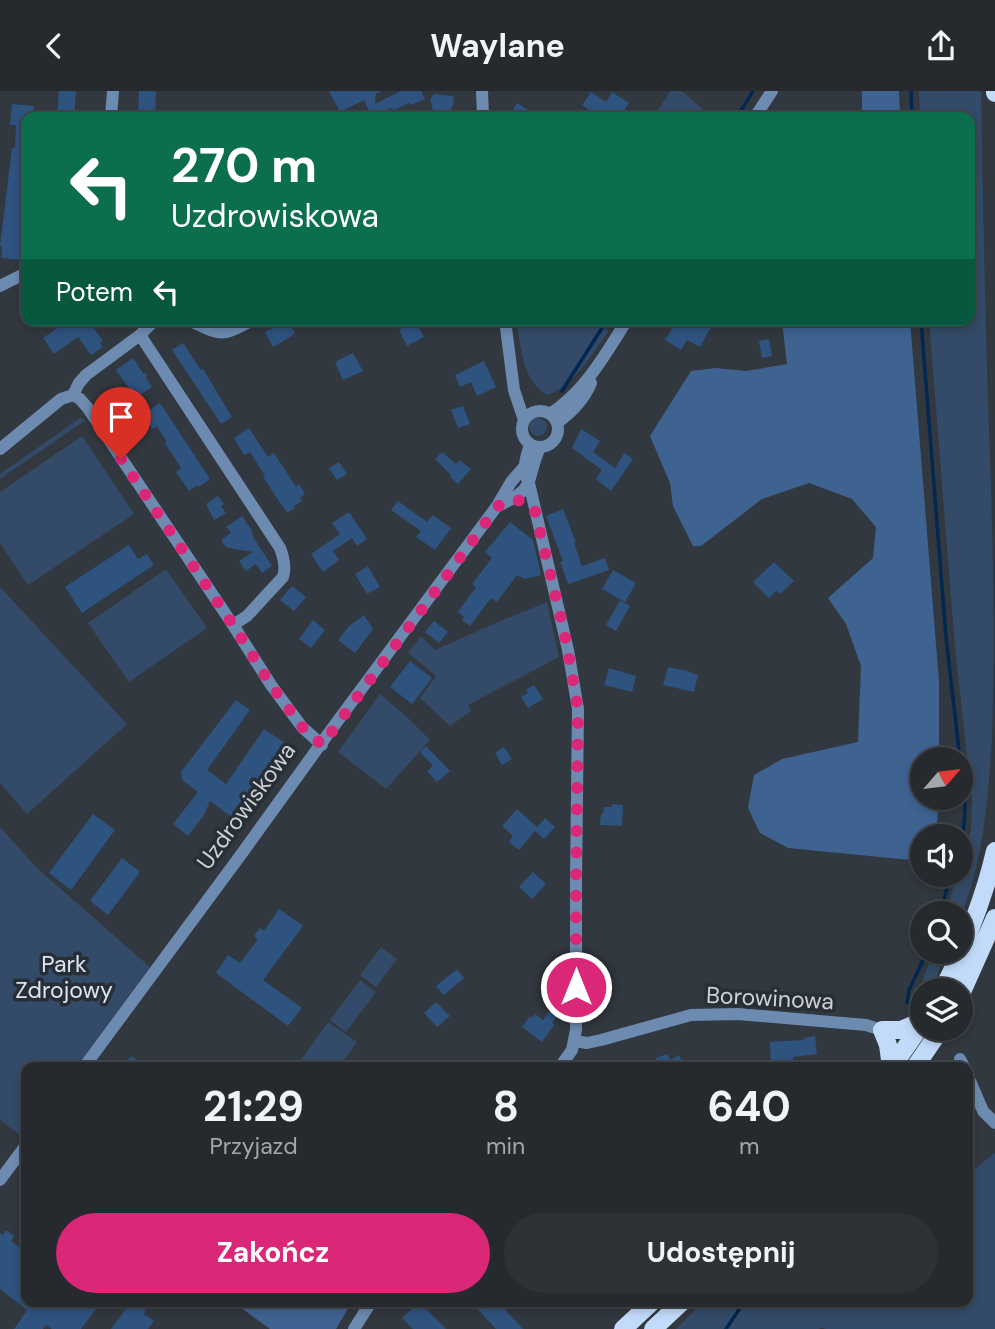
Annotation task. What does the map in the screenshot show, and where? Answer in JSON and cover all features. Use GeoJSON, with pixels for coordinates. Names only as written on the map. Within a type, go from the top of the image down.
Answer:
{"type":"FeatureCollection","features":[{"type":"Feature","properties":{"kind":"main road"},"geometry":{"type":"LineString","coordinates":[[948,978],[973,924],[995,851]]}},
{"type":"Feature","properties":{"kind":"main road"},"geometry":{"type":"LineString","coordinates":[[968,978],[995,918]]}},
{"type":"Feature","properties":{"kind":"main road"},"geometry":{"type":"LineString","coordinates":[[890,1062],[882,1030],[901,1030],[910,1027]]}},
{"type":"Feature","properties":{"kind":"main road"},"geometry":{"type":"LineString","coordinates":[[894,1062],[910,1039]]}},
{"type":"Feature","properties":{"kind":"main road"},"geometry":{"type":"LineString","coordinates":[[918,1062],[933,1041]]}},
{"type":"Feature","properties":{"kind":"main road"},"geometry":{"type":"LineString","coordinates":[[623,1329],[647,1307]]}},
{"type":"Feature","properties":{"kind":"main road"},"geometry":{"type":"LineString","coordinates":[[653,1329],[677,1307]]}},
{"type":"Feature","properties":{"kind":"street"},"geometry":{"type":"LineString","coordinates":[[111,112],[113,91]]}},
{"type":"Feature","properties":{"kind":"street"},"geometry":{"type":"LineString","coordinates":[[482,91],[483,112]]}},
{"type":"Feature","properties":{"kind":"street"},"geometry":{"type":"LineString","coordinates":[[758,112],[772,91]]}},
{"type":"Feature","properties":{"kind":"street"},"geometry":{"type":"LineString","coordinates":[[0,286],[21,275]]}},
{"type":"Feature","properties":{"kind":"street"},"geometry":{"type":"LineString","coordinates":[[0,449],[61,399],[73,395],[86,375],[149,326]]}},
{"type":"Feature","properties":{"kind":"street"},"geometry":{"type":"LineString","coordinates":[[202,326],[225,333],[242,326]]}},
{"type":"Feature","properties":{"kind":"street"},"geometry":{"type":"LineString","coordinates":[[506,326],[511,363],[529,416]]}},
{"type":"Feature","properties":{"kind":"street"},"geometry":{"type":"LineString","coordinates":[[553,419],[569,414],[580,401],[590,387],[593,372],[623,326]]}},
{"type":"Feature","properties":{"kind":"street"},"geometry":{"type":"LineString","coordinates":[[140,335],[280,548],[285,562],[283,577],[247,617],[233,625]]}},
{"type":"Feature","properties":{"kind":"street"},"geometry":{"type":"LineString","coordinates":[[73,395],[87,407],[271,685],[302,727],[322,745]]}},
{"type":"Feature","properties":{"kind":"street"},"geometry":{"type":"LineString","coordinates":[[539,411],[553,419],[557,435],[550,443],[535,445],[523,436],[522,430],[529,416],[539,411]]}},
{"type":"Feature","properties":{"kind":"street"},"geometry":{"type":"LineString","coordinates":[[535,445],[524,467],[524,476],[529,484],[564,631],[578,709],[577,1014],[572,1050],[564,1062]]}},
{"type":"Feature","properties":{"kind":"street"},"geometry":{"type":"LineString","coordinates":[[529,484],[535,445]]}},
{"type":"Feature","properties":{"kind":"street","name":"Uzdrowiskowa"},"geometry":{"type":"LineString","coordinates":[[88,1062],[524,467]]}},
{"type":"Feature","properties":{"kind":"street","name":"Uzdrowiskowa"},"geometry":{"type":"LineString","coordinates":[[498,506],[513,499],[529,484]]}},
{"type":"Feature","properties":{"kind":"street"},"geometry":{"type":"LineString","coordinates":[[513,499],[534,507]]}},
{"type":"Feature","properties":{"kind":"street","name":"Borowinowa"},"geometry":{"type":"LineString","coordinates":[[574,1041],[601,1040],[691,1015],[738,1014],[866,1025],[882,1030]]}},
{"type":"Feature","properties":{"kind":"street"},"geometry":{"type":"LineString","coordinates":[[973,1088],[983,1111],[995,1123]]}},
{"type":"Feature","properties":{"kind":"street"},"geometry":{"type":"LineString","coordinates":[[0,1180],[21,1152]]}},
{"type":"Feature","properties":{"kind":"street"},"geometry":{"type":"LineString","coordinates":[[354,1329],[368,1307]]}},
{"type":"Feature","properties":{"kind":"green space"},"geometry":{"type":"Polygon","coordinates":[[[671,91],[682,91],[706,112],[656,112],[671,91]]]}},
{"type":"Feature","properties":{"kind":"green space"},"geometry":{"type":"Polygon","coordinates":[[[919,91],[981,91],[993,661],[992,738],[986,806],[973,879],[973,747],[966,747],[955,648],[929,326],[975,326],[975,112],[920,112],[919,91]]]}},
{"type":"Feature","properties":{"kind":"green space"},"geometry":{"type":"Polygon","coordinates":[[[517,326],[601,326],[609,331],[574,377],[547,395],[532,381],[521,351],[517,326]]]}},
{"type":"Feature","properties":{"kind":"green space"},"geometry":{"type":"Polygon","coordinates":[[[80,418],[86,420],[0,479],[0,474],[80,418]]]}},
{"type":"Feature","properties":{"kind":"green space"},"geometry":{"type":"Polygon","coordinates":[[[538,418],[544,421],[547,427],[544,433],[538,436],[532,433],[529,427],[532,421],[538,418]]]}},
{"type":"Feature","properties":{"kind":"green space"},"geometry":{"type":"Polygon","coordinates":[[[82,436],[134,514],[28,585],[0,543],[0,492],[82,436]]]}},
{"type":"Feature","properties":{"kind":"green space"},"geometry":{"type":"Polygon","coordinates":[[[166,569],[207,628],[129,682],[88,623],[166,569]]]}},
{"type":"Feature","properties":{"kind":"green space"},"geometry":{"type":"Polygon","coordinates":[[[0,587],[127,724],[27,814],[0,783],[0,587]]]}},
{"type":"Feature","properties":{"kind":"green space"},"geometry":{"type":"Polygon","coordinates":[[[547,602],[559,657],[468,705],[471,711],[450,726],[420,698],[436,676],[408,653],[421,636],[435,650],[547,602]]]}},
{"type":"Feature","properties":{"kind":"green space"},"geometry":{"type":"Polygon","coordinates":[[[380,694],[430,740],[386,789],[338,752],[380,694]]]}},
{"type":"Feature","properties":{"kind":"green space","name":"Park Zdrojowy"},"geometry":{"type":"Polygon","coordinates":[[[0,827],[37,868],[150,967],[80,1062],[21,1062],[21,1136],[0,1120],[0,827]]]}},
{"type":"Feature","properties":{"kind":"green space"},"geometry":{"type":"Polygon","coordinates":[[[953,887],[971,887],[966,901],[950,901],[953,887]]]}},
{"type":"Feature","properties":{"kind":"green space"},"geometry":{"type":"Polygon","coordinates":[[[381,947],[397,959],[376,987],[360,975],[381,947]]]}},
{"type":"Feature","properties":{"kind":"green space"},"geometry":{"type":"Polygon","coordinates":[[[929,964],[941,964],[937,978],[924,978],[929,964]]]}},
{"type":"Feature","properties":{"kind":"green space"},"geometry":{"type":"Polygon","coordinates":[[[360,980],[376,992],[346,1032],[330,1020],[360,980]]]}},
{"type":"Feature","properties":{"kind":"green space"},"geometry":{"type":"Polygon","coordinates":[[[328,1022],[357,1042],[343,1062],[299,1062],[328,1022]]]}},
{"type":"Feature","properties":{"kind":"green space"},"geometry":{"type":"Polygon","coordinates":[[[995,1153],[995,1329],[676,1329],[698,1307],[973,1307],[973,1170],[995,1153]]]}},
{"type":"Feature","properties":{"kind":"shaded area"},"geometry":{"type":"Polygon","coordinates":[[[862,91],[899,91],[900,112],[862,112],[862,91]]]}},
{"type":"Feature","properties":{"kind":"shaded area"},"geometry":{"type":"Polygon","coordinates":[[[783,326],[910,326],[939,682],[939,747],[910,747],[910,810],[938,810],[937,824],[910,824],[910,860],[788,848],[760,833],[748,808],[754,775],[782,759],[858,742],[861,666],[846,624],[828,598],[873,558],[876,527],[852,499],[809,483],[762,499],[701,546],[693,546],[673,506],[670,483],[650,436],[691,371],[715,368],[746,371],[787,364],[783,326]]]}},
{"type":"Feature","properties":{"kind":"shaded area"},"geometry":{"type":"Polygon","coordinates":[[[240,1307],[349,1307],[336,1329],[270,1329],[240,1307]]]}},
{"type":"Feature","properties":{"kind":"building"},"geometry":{"type":"Polygon","coordinates":[[[59,91],[76,91],[74,112],[57,112],[59,91]]]}},
{"type":"Feature","properties":{"kind":"building"},"geometry":{"type":"Polygon","coordinates":[[[139,91],[156,91],[155,112],[138,112],[139,91]]]}},
{"type":"Feature","properties":{"kind":"building"},"geometry":{"type":"Polygon","coordinates":[[[329,91],[382,91],[376,94],[375,104],[401,91],[421,91],[425,99],[382,112],[370,112],[364,100],[340,112],[329,91]]]}},
{"type":"Feature","properties":{"kind":"building"},"geometry":{"type":"Polygon","coordinates":[[[591,92],[606,102],[612,92],[629,103],[623,112],[592,112],[582,105],[591,92]]]}},
{"type":"Feature","properties":{"kind":"building"},"geometry":{"type":"Polygon","coordinates":[[[434,94],[453,96],[454,103],[449,112],[434,112],[430,100],[434,94]]]}},
{"type":"Feature","properties":{"kind":"building"},"geometry":{"type":"Polygon","coordinates":[[[517,103],[531,112],[511,112],[517,103]]]}},
{"type":"Feature","properties":{"kind":"building"},"geometry":{"type":"Polygon","coordinates":[[[12,104],[34,106],[33,112],[21,112],[21,260],[1,258],[0,246],[12,148],[15,148],[16,125],[10,125],[12,104]]]}},
{"type":"Feature","properties":{"kind":"building"},"geometry":{"type":"Polygon","coordinates":[[[60,326],[92,326],[103,341],[100,343],[103,347],[91,355],[78,337],[54,354],[43,338],[60,326]]]}},
{"type":"Feature","properties":{"kind":"building"},"geometry":{"type":"Polygon","coordinates":[[[278,326],[291,326],[295,334],[273,347],[265,332],[278,326]]]}},
{"type":"Feature","properties":{"kind":"building"},"geometry":{"type":"Polygon","coordinates":[[[406,326],[418,326],[424,337],[407,346],[399,330],[406,326]]]}},
{"type":"Feature","properties":{"kind":"building"},"geometry":{"type":"Polygon","coordinates":[[[668,326],[712,326],[700,347],[687,340],[681,350],[665,340],[672,329],[668,326]]]}},
{"type":"Feature","properties":{"kind":"building"},"geometry":{"type":"Polygon","coordinates":[[[769,339],[772,356],[762,358],[759,341],[769,339]]]}},
{"type":"Feature","properties":{"kind":"building"},"geometry":{"type":"Polygon","coordinates":[[[183,343],[201,370],[203,369],[232,417],[221,424],[172,350],[183,343]]]}},
{"type":"Feature","properties":{"kind":"building"},"geometry":{"type":"Polygon","coordinates":[[[353,353],[363,371],[343,380],[335,362],[353,353]]]}},
{"type":"Feature","properties":{"kind":"building"},"geometry":{"type":"Polygon","coordinates":[[[133,358],[143,373],[147,374],[146,378],[152,387],[127,400],[122,393],[129,388],[116,370],[133,358]]]}},
{"type":"Feature","properties":{"kind":"building"},"geometry":{"type":"Polygon","coordinates":[[[484,361],[496,387],[477,396],[471,382],[460,387],[455,375],[484,361]]]}},
{"type":"Feature","properties":{"kind":"building"},"geometry":{"type":"Polygon","coordinates":[[[160,403],[210,479],[189,491],[176,472],[181,468],[165,443],[167,442],[157,426],[153,429],[143,414],[160,403]]]}},
{"type":"Feature","properties":{"kind":"building"},"geometry":{"type":"Polygon","coordinates":[[[463,406],[470,424],[458,428],[451,410],[463,406]]]}},
{"type":"Feature","properties":{"kind":"building"},"geometry":{"type":"Polygon","coordinates":[[[249,428],[268,457],[274,453],[296,487],[299,484],[305,494],[300,498],[302,501],[287,513],[250,452],[244,455],[234,438],[249,428]]]}},
{"type":"Feature","properties":{"kind":"building"},"geometry":{"type":"Polygon","coordinates":[[[581,429],[600,441],[593,452],[615,468],[624,453],[633,459],[611,491],[596,479],[602,470],[572,448],[581,429]]]}},
{"type":"Feature","properties":{"kind":"building"},"geometry":{"type":"Polygon","coordinates":[[[442,452],[456,464],[459,460],[471,469],[458,484],[435,459],[442,452]]]}},
{"type":"Feature","properties":{"kind":"building"},"geometry":{"type":"Polygon","coordinates":[[[339,462],[347,474],[337,480],[329,468],[339,462]]]}},
{"type":"Feature","properties":{"kind":"building"},"geometry":{"type":"Polygon","coordinates":[[[218,496],[226,513],[214,520],[206,504],[218,496]]]}},
{"type":"Feature","properties":{"kind":"building"},"geometry":{"type":"Polygon","coordinates":[[[398,501],[427,522],[433,515],[451,528],[435,550],[416,537],[421,531],[391,510],[398,501]]]}},
{"type":"Feature","properties":{"kind":"building"},"geometry":{"type":"Polygon","coordinates":[[[563,509],[582,566],[605,558],[609,570],[568,584],[560,562],[563,561],[546,516],[563,509]]]}},
{"type":"Feature","properties":{"kind":"building"},"geometry":{"type":"Polygon","coordinates":[[[349,512],[367,539],[357,546],[352,538],[333,551],[339,560],[323,572],[311,554],[340,534],[332,523],[349,512]]]}},
{"type":"Feature","properties":{"kind":"building"},"geometry":{"type":"Polygon","coordinates":[[[242,516],[272,566],[262,573],[256,564],[246,571],[239,561],[253,552],[228,548],[223,544],[222,539],[231,533],[226,527],[242,516]]]}},
{"type":"Feature","properties":{"kind":"building"},"geometry":{"type":"Polygon","coordinates":[[[510,522],[533,540],[541,575],[525,579],[517,575],[497,602],[491,598],[470,626],[462,620],[464,617],[458,612],[476,587],[472,584],[492,558],[485,552],[510,522]]]}},
{"type":"Feature","properties":{"kind":"building"},"geometry":{"type":"Polygon","coordinates":[[[129,545],[138,559],[147,554],[154,565],[82,613],[65,587],[129,545]]]}},
{"type":"Feature","properties":{"kind":"building"},"geometry":{"type":"Polygon","coordinates":[[[774,562],[794,581],[780,594],[776,591],[769,598],[753,582],[774,562]]]}},
{"type":"Feature","properties":{"kind":"building"},"geometry":{"type":"Polygon","coordinates":[[[368,566],[380,587],[367,594],[355,574],[368,566]]]}},
{"type":"Feature","properties":{"kind":"building"},"geometry":{"type":"Polygon","coordinates":[[[613,570],[636,583],[625,602],[602,589],[613,570]]]}},
{"type":"Feature","properties":{"kind":"building"},"geometry":{"type":"Polygon","coordinates":[[[292,586],[306,597],[294,611],[280,600],[292,586]]]}},
{"type":"Feature","properties":{"kind":"building"},"geometry":{"type":"Polygon","coordinates":[[[620,600],[630,606],[616,631],[606,625],[620,600]]]}},
{"type":"Feature","properties":{"kind":"building"},"geometry":{"type":"Polygon","coordinates":[[[364,615],[373,629],[355,653],[338,640],[348,627],[364,615]]]}},
{"type":"Feature","properties":{"kind":"building"},"geometry":{"type":"Polygon","coordinates":[[[313,620],[325,630],[311,648],[299,639],[313,620]]]}},
{"type":"Feature","properties":{"kind":"building"},"geometry":{"type":"Polygon","coordinates":[[[434,621],[448,632],[439,643],[425,632],[434,621]]]}},
{"type":"Feature","properties":{"kind":"building"},"geometry":{"type":"Polygon","coordinates":[[[410,661],[432,678],[412,704],[390,687],[410,661]]]}},
{"type":"Feature","properties":{"kind":"building"},"geometry":{"type":"Polygon","coordinates":[[[668,667],[698,675],[694,692],[663,685],[668,667]]]}},
{"type":"Feature","properties":{"kind":"building"},"geometry":{"type":"Polygon","coordinates":[[[609,668],[636,676],[632,692],[604,685],[609,668]]]}},
{"type":"Feature","properties":{"kind":"building"},"geometry":{"type":"Polygon","coordinates":[[[534,685],[543,699],[528,708],[521,697],[534,685]]]}},
{"type":"Feature","properties":{"kind":"building"},"geometry":{"type":"Polygon","coordinates":[[[236,700],[250,710],[207,770],[226,784],[264,729],[288,745],[233,818],[210,801],[204,815],[188,836],[173,824],[198,792],[182,780],[181,772],[236,700]]]}},
{"type":"Feature","properties":{"kind":"building"},"geometry":{"type":"Polygon","coordinates":[[[426,746],[450,771],[437,782],[427,771],[433,766],[420,752],[426,746]]]}},
{"type":"Feature","properties":{"kind":"building"},"geometry":{"type":"Polygon","coordinates":[[[504,747],[512,759],[502,765],[495,753],[504,747]]]}},
{"type":"Feature","properties":{"kind":"building"},"geometry":{"type":"Polygon","coordinates":[[[612,804],[623,805],[622,826],[600,825],[604,807],[612,807],[612,804]]]}},
{"type":"Feature","properties":{"kind":"building"},"geometry":{"type":"Polygon","coordinates":[[[517,809],[537,827],[545,818],[555,827],[544,839],[535,831],[519,850],[509,842],[513,836],[502,826],[517,809]]]}},
{"type":"Feature","properties":{"kind":"building"},"geometry":{"type":"Polygon","coordinates":[[[93,814],[115,830],[71,890],[49,873],[93,814]]]}},
{"type":"Feature","properties":{"kind":"building"},"geometry":{"type":"Polygon","coordinates":[[[122,858],[140,872],[108,915],[90,901],[122,858]]]}},
{"type":"Feature","properties":{"kind":"building"},"geometry":{"type":"Polygon","coordinates":[[[533,872],[546,884],[532,899],[519,887],[533,872]]]}},
{"type":"Feature","properties":{"kind":"building"},"geometry":{"type":"Polygon","coordinates":[[[279,909],[303,926],[263,980],[302,1008],[288,1026],[216,973],[228,955],[240,963],[258,939],[254,936],[260,928],[264,931],[279,909]]]}},
{"type":"Feature","properties":{"kind":"building"},"geometry":{"type":"Polygon","coordinates":[[[457,969],[464,978],[444,995],[436,986],[457,969]]]}},
{"type":"Feature","properties":{"kind":"building"},"geometry":{"type":"Polygon","coordinates":[[[436,1002],[450,1016],[437,1027],[424,1013],[436,1002]]]}},
{"type":"Feature","properties":{"kind":"building"},"geometry":{"type":"Polygon","coordinates":[[[552,1007],[559,1013],[542,1042],[522,1027],[530,1016],[532,1018],[535,1014],[543,1020],[552,1007]]]}},
{"type":"Feature","properties":{"kind":"building"},"geometry":{"type":"Polygon","coordinates":[[[815,1036],[817,1054],[793,1057],[793,1062],[771,1062],[770,1042],[804,1040],[803,1038],[815,1036]]]}},
{"type":"Feature","properties":{"kind":"building"},"geometry":{"type":"Polygon","coordinates":[[[667,1054],[670,1060],[679,1055],[682,1062],[654,1062],[656,1058],[667,1054]]]}},
{"type":"Feature","properties":{"kind":"building"},"geometry":{"type":"Polygon","coordinates":[[[131,1056],[140,1062],[126,1062],[131,1056]]]}},
{"type":"Feature","properties":{"kind":"building"},"geometry":{"type":"Polygon","coordinates":[[[6,1230],[14,1236],[11,1241],[21,1249],[21,1305],[0,1289],[0,1233],[3,1235],[6,1230]]]}},
{"type":"Feature","properties":{"kind":"building"},"geometry":{"type":"Polygon","coordinates":[[[23,1307],[97,1307],[81,1329],[52,1329],[46,1325],[43,1329],[14,1329],[27,1310],[23,1307]]]}},
{"type":"Feature","properties":{"kind":"building"},"geometry":{"type":"Polygon","coordinates":[[[127,1307],[143,1307],[146,1310],[144,1314],[154,1321],[148,1329],[111,1329],[127,1307]]]}},
{"type":"Feature","properties":{"kind":"building"},"geometry":{"type":"Polygon","coordinates":[[[414,1307],[424,1307],[446,1329],[413,1329],[402,1318],[414,1307]]]}},
{"type":"Feature","properties":{"kind":"building"},"geometry":{"type":"Polygon","coordinates":[[[476,1307],[503,1307],[523,1329],[496,1329],[476,1307]]]}},
{"type":"Feature","properties":{"kind":"waterway"},"geometry":{"type":"LineString","coordinates":[[740,112],[753,91]]}},
{"type":"Feature","properties":{"kind":"waterway"},"geometry":{"type":"LineString","coordinates":[[911,91],[912,112]]}},
{"type":"Feature","properties":{"kind":"waterway"},"geometry":{"type":"LineString","coordinates":[[562,391],[603,326]]}},
{"type":"Feature","properties":{"kind":"waterway"},"geometry":{"type":"LineString","coordinates":[[921,326],[946,637],[959,747]]}},
{"type":"Feature","properties":{"kind":"waterway"},"geometry":{"type":"LineString","coordinates":[[964,824],[965,810]]}},
{"type":"Feature","properties":{"kind":"waterway"},"geometry":{"type":"LineString","coordinates":[[943,901],[948,887]]}},
{"type":"Feature","properties":{"kind":"waterway"},"geometry":{"type":"LineString","coordinates":[[907,1003],[909,990],[921,964]]}},
{"type":"Feature","properties":{"kind":"waterway"},"geometry":{"type":"LineString","coordinates":[[726,1329],[741,1307]]}},
{"type":"Feature","properties":{"kind":"route"},"geometry":{"type":"LineString","coordinates":[[121,459],[271,685],[302,727],[322,745],[498,506],[513,499],[534,507],[564,631],[578,709],[576,987]]}}]}
